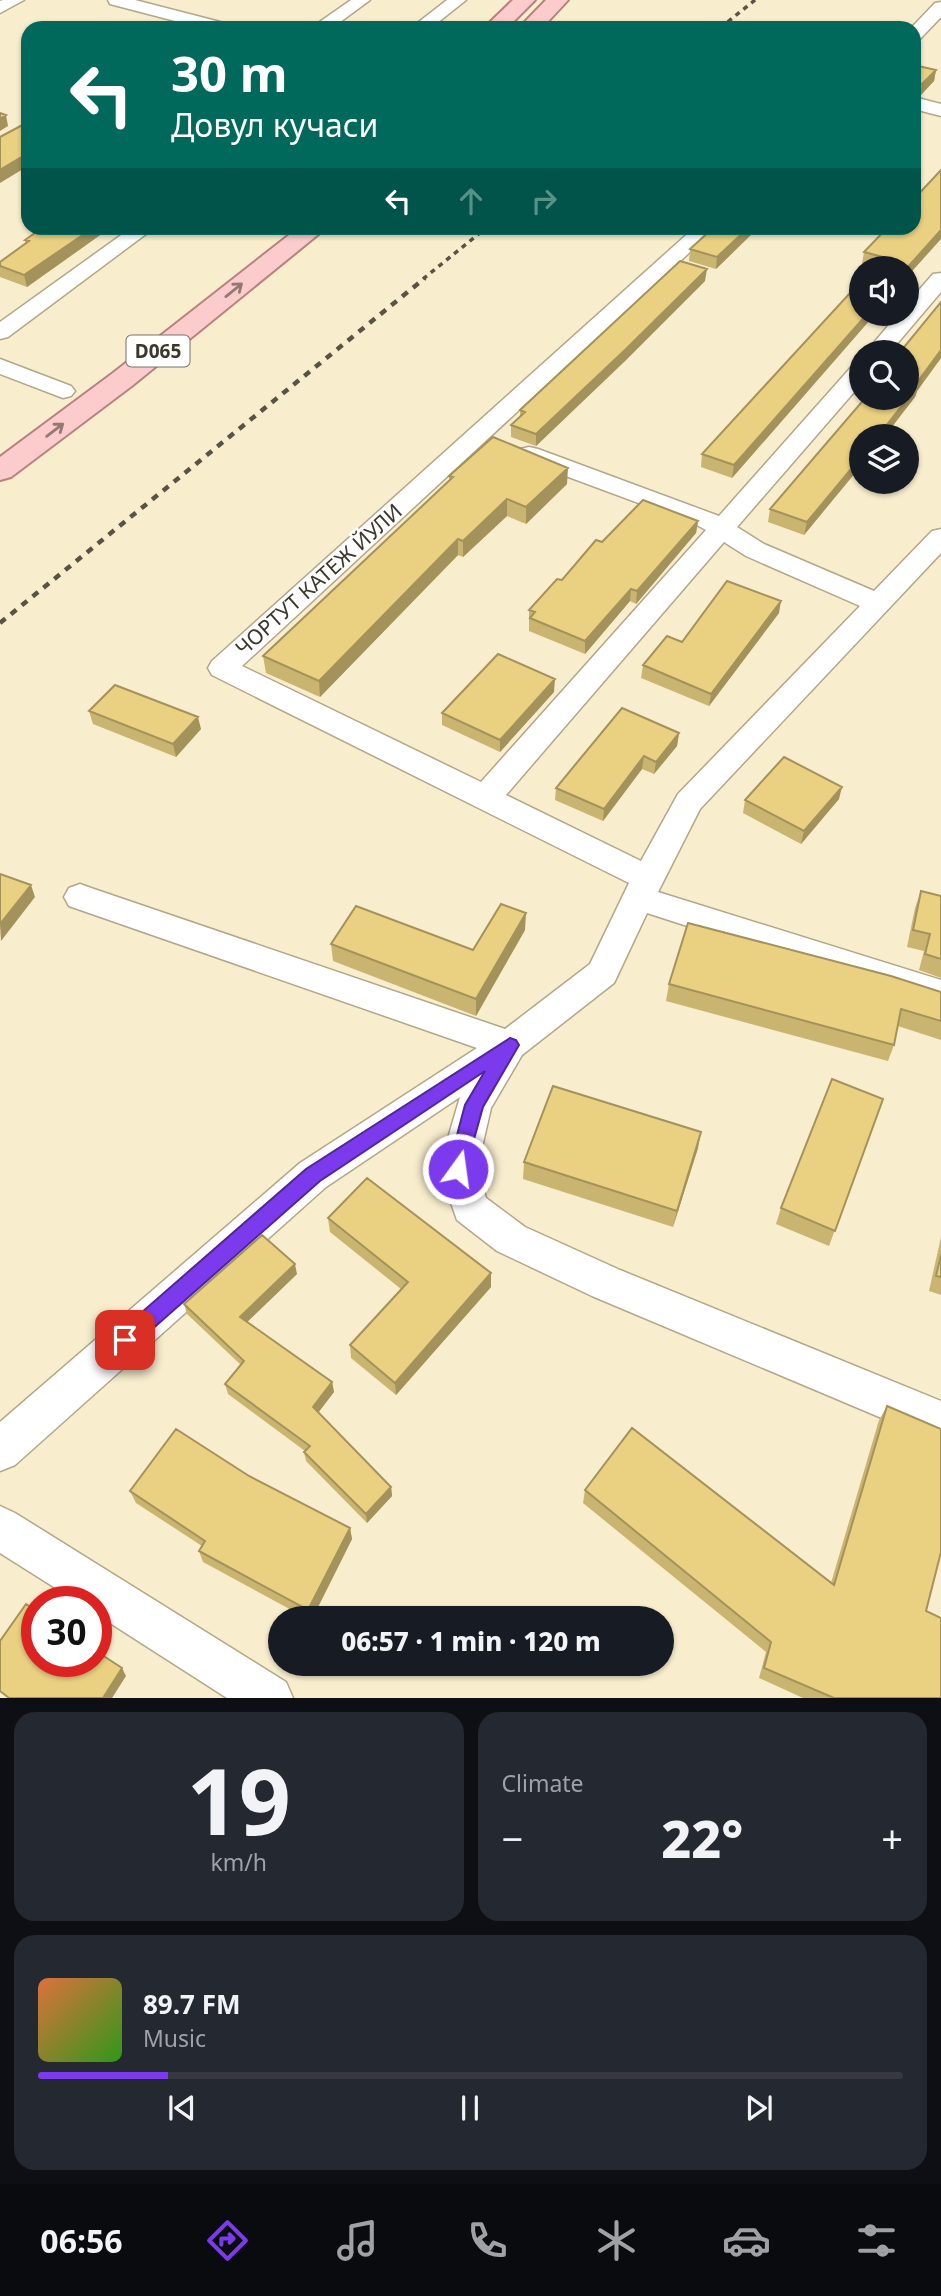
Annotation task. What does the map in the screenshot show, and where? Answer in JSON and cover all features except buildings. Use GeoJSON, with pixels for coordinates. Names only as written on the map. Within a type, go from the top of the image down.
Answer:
{"type":"FeatureCollection","features":[{"type":"Feature","properties":{"kind":"main road"},"geometry":{"type":"LineString","coordinates":[[502,21],[525,0]]}},
{"type":"Feature","properties":{"kind":"main road"},"geometry":{"type":"LineString","coordinates":[[537,21],[558,0]]}},
{"type":"Feature","properties":{"kind":"main road","name":"D065"},"geometry":{"type":"LineString","coordinates":[[146,327],[264,235]]}},
{"type":"Feature","properties":{"kind":"main road","name":"D065"},"geometry":{"type":"LineString","coordinates":[[0,471],[123,379],[304,235]]}},
{"type":"Feature","properties":{"kind":"street"},"geometry":{"type":"LineString","coordinates":[[0,8],[16,0]]}},
{"type":"Feature","properties":{"kind":"street"},"geometry":{"type":"LineString","coordinates":[[116,0],[196,21]]}},
{"type":"Feature","properties":{"kind":"street"},"geometry":{"type":"LineString","coordinates":[[330,21],[362,0]]}},
{"type":"Feature","properties":{"kind":"street"},"geometry":{"type":"LineString","coordinates":[[430,21],[458,0]]}},
{"type":"Feature","properties":{"kind":"street"},"geometry":{"type":"LineString","coordinates":[[921,28],[941,8]]}},
{"type":"Feature","properties":{"kind":"street"},"geometry":{"type":"LineString","coordinates":[[921,105],[941,110]]}},
{"type":"Feature","properties":{"kind":"street"},"geometry":{"type":"LineString","coordinates":[[0,332],[134,235]]}},
{"type":"Feature","properties":{"kind":"street","name":"ЧОРТУТ КАТЕЖ ЙУЛИ"},"geometry":{"type":"LineString","coordinates":[[698,235],[222,668],[485,798],[643,888],[941,994]]}},
{"type":"Feature","properties":{"kind":"street"},"geometry":{"type":"LineString","coordinates":[[888,340],[941,279]]}},
{"type":"Feature","properties":{"kind":"street"},"geometry":{"type":"LineString","coordinates":[[0,366],[63,391]]}},
{"type":"Feature","properties":{"kind":"street"},"geometry":{"type":"LineString","coordinates":[[485,798],[849,384]]}},
{"type":"Feature","properties":{"kind":"street"},"geometry":{"type":"LineString","coordinates":[[477,436],[704,518],[755,550],[877,603]]}},
{"type":"Feature","properties":{"kind":"street"},"geometry":{"type":"LineString","coordinates":[[0,1450],[313,1175],[510,1045],[602,973],[689,802],[941,537]]}},
{"type":"Feature","properties":{"kind":"street"},"geometry":{"type":"LineString","coordinates":[[80,897],[510,1045]]}},
{"type":"Feature","properties":{"kind":"street"},"geometry":{"type":"LineString","coordinates":[[510,1045],[474,1105],[461,1156],[458,1169],[470,1208],[511,1239],[606,1283],[941,1422]]}},
{"type":"Feature","properties":{"kind":"street"},"geometry":{"type":"LineString","coordinates":[[0,1528],[270,1698]]}},
{"type":"Feature","properties":{"kind":"railway"},"geometry":{"type":"LineString","coordinates":[[729,21],[755,0]]}},
{"type":"Feature","properties":{"kind":"railway"},"geometry":{"type":"LineString","coordinates":[[423,279],[477,235]]}},
{"type":"Feature","properties":{"kind":"railway"},"geometry":{"type":"LineString","coordinates":[[0,623],[425,278]]}},
{"type":"Feature","properties":{"kind":"route"},"geometry":{"type":"LineString","coordinates":[[125,1340],[313,1175],[510,1045],[474,1105],[458,1169]]}}]}
